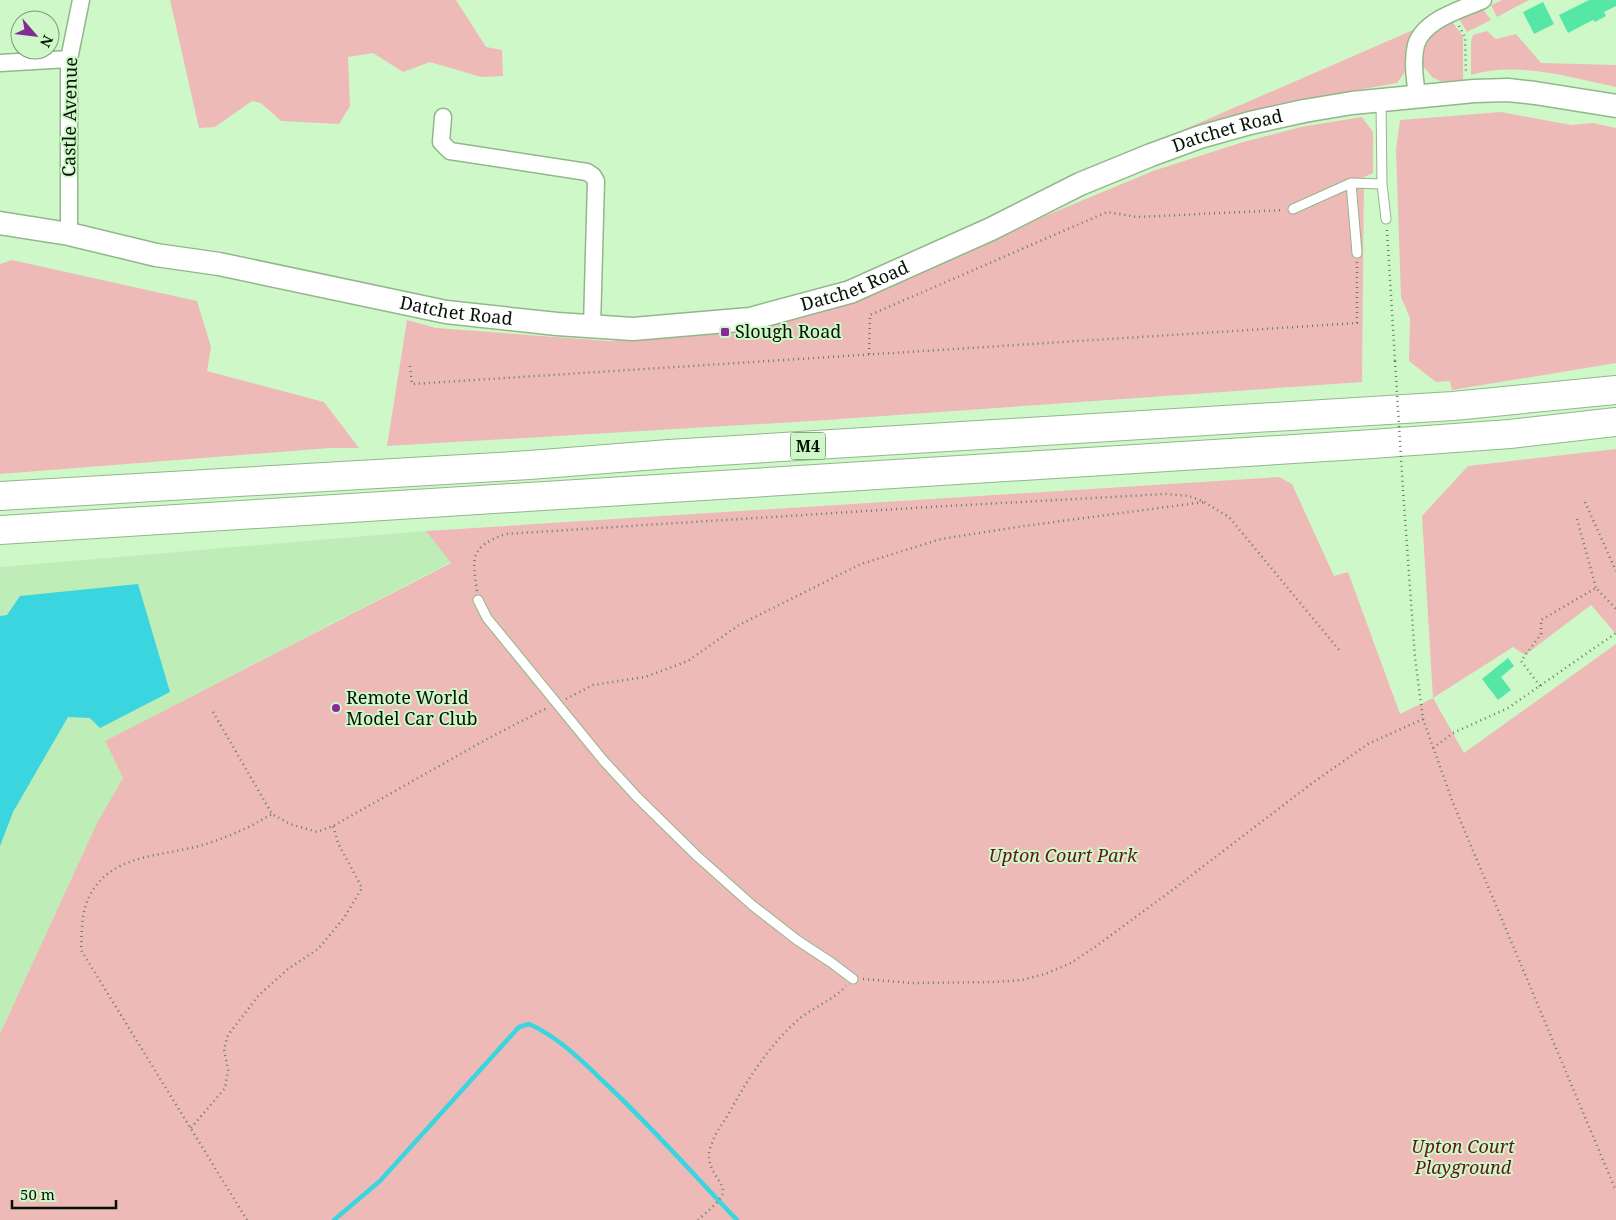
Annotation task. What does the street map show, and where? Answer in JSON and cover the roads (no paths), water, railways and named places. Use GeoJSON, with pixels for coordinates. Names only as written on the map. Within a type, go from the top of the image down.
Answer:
{"type":"FeatureCollection","features":[{"type":"Feature","properties":{"kind":"highway","name":"M4"},"geometry":{"type":"LineString","coordinates":[[0,496],[530,465],[669,454],[1453,406],[1616,390]]}},
{"type":"Feature","properties":{"kind":"highway","name":"M4"},"geometry":{"type":"LineString","coordinates":[[0,530],[1328,448],[1510,434],[1616,422]]}},
{"type":"Feature","properties":{"kind":"main road","name":"Datchet Road"},"geometry":{"type":"LineString","coordinates":[[69,234],[156,255],[219,264],[446,312],[557,324],[633,329],[750,319],[850,292],[991,229],[1080,184],[1151,154],[1200,137],[1250,123],[1304,111],[1474,90],[1508,90],[1566,97],[1616,106]]}},
{"type":"Feature","properties":{"kind":"main road"},"geometry":{"type":"LineString","coordinates":[[0,222],[69,234]]}},
{"type":"Feature","properties":{"kind":"street","name":"Castle Avenue"},"geometry":{"type":"LineString","coordinates":[[69,234],[69,59],[81,0]]}},
{"type":"Feature","properties":{"kind":"street"},"geometry":{"type":"LineString","coordinates":[[1417,96],[1414,60],[1416,46],[1420,38],[1428,28],[1452,14],[1483,0]]}},
{"type":"Feature","properties":{"kind":"street"},"geometry":{"type":"LineString","coordinates":[[0,63],[69,59]]}},
{"type":"Feature","properties":{"kind":"street"},"geometry":{"type":"LineString","coordinates":[[443,118],[441,142],[450,150],[587,172],[593,176],[596,181],[592,326]]}},
{"type":"Feature","properties":{"kind":"lane"},"geometry":{"type":"LineString","coordinates":[[1381,100],[1382,184],[1386,219]]}},
{"type":"Feature","properties":{"kind":"lane"},"geometry":{"type":"LineString","coordinates":[[1293,209],[1351,183],[1382,184]]}},
{"type":"Feature","properties":{"kind":"lane"},"geometry":{"type":"LineString","coordinates":[[1351,183],[1357,253]]}},
{"type":"Feature","properties":{"kind":"lane"},"geometry":{"type":"LineString","coordinates":[[478,600],[487,618],[603,760],[637,797],[697,856],[752,905],[852,979]]}},
{"type":"Feature","properties":{"kind":"water"},"geometry":{"type":"Polygon","coordinates":[[[138,584],[170,692],[100,728],[90,718],[68,717],[13,812],[0,846],[0,616],[7,615],[20,596],[138,584]]]}},
{"type":"Feature","properties":{"kind":"waterway"},"geometry":{"type":"LineString","coordinates":[[334,1220],[380,1181],[519,1027],[529,1024],[559,1042],[587,1066],[672,1150],[737,1220]]}},
{"type":"Feature","properties":{"kind":"place","name":"Slough Road"},"geometry":{"type":"Point","coordinates":[725,332]}},
{"type":"Feature","properties":{"kind":"place","name":"Remote World Model Car Club"},"geometry":{"type":"Point","coordinates":[336,708]}},
{"type":"Feature","properties":{"kind":"park label","name":"Upton Court Park"},"geometry":{"type":"Point","coordinates":[1063,856]}},
{"type":"Feature","properties":{"kind":"park label","name":"Upton Court Playground"},"geometry":{"type":"Point","coordinates":[1463,1157]}}]}
